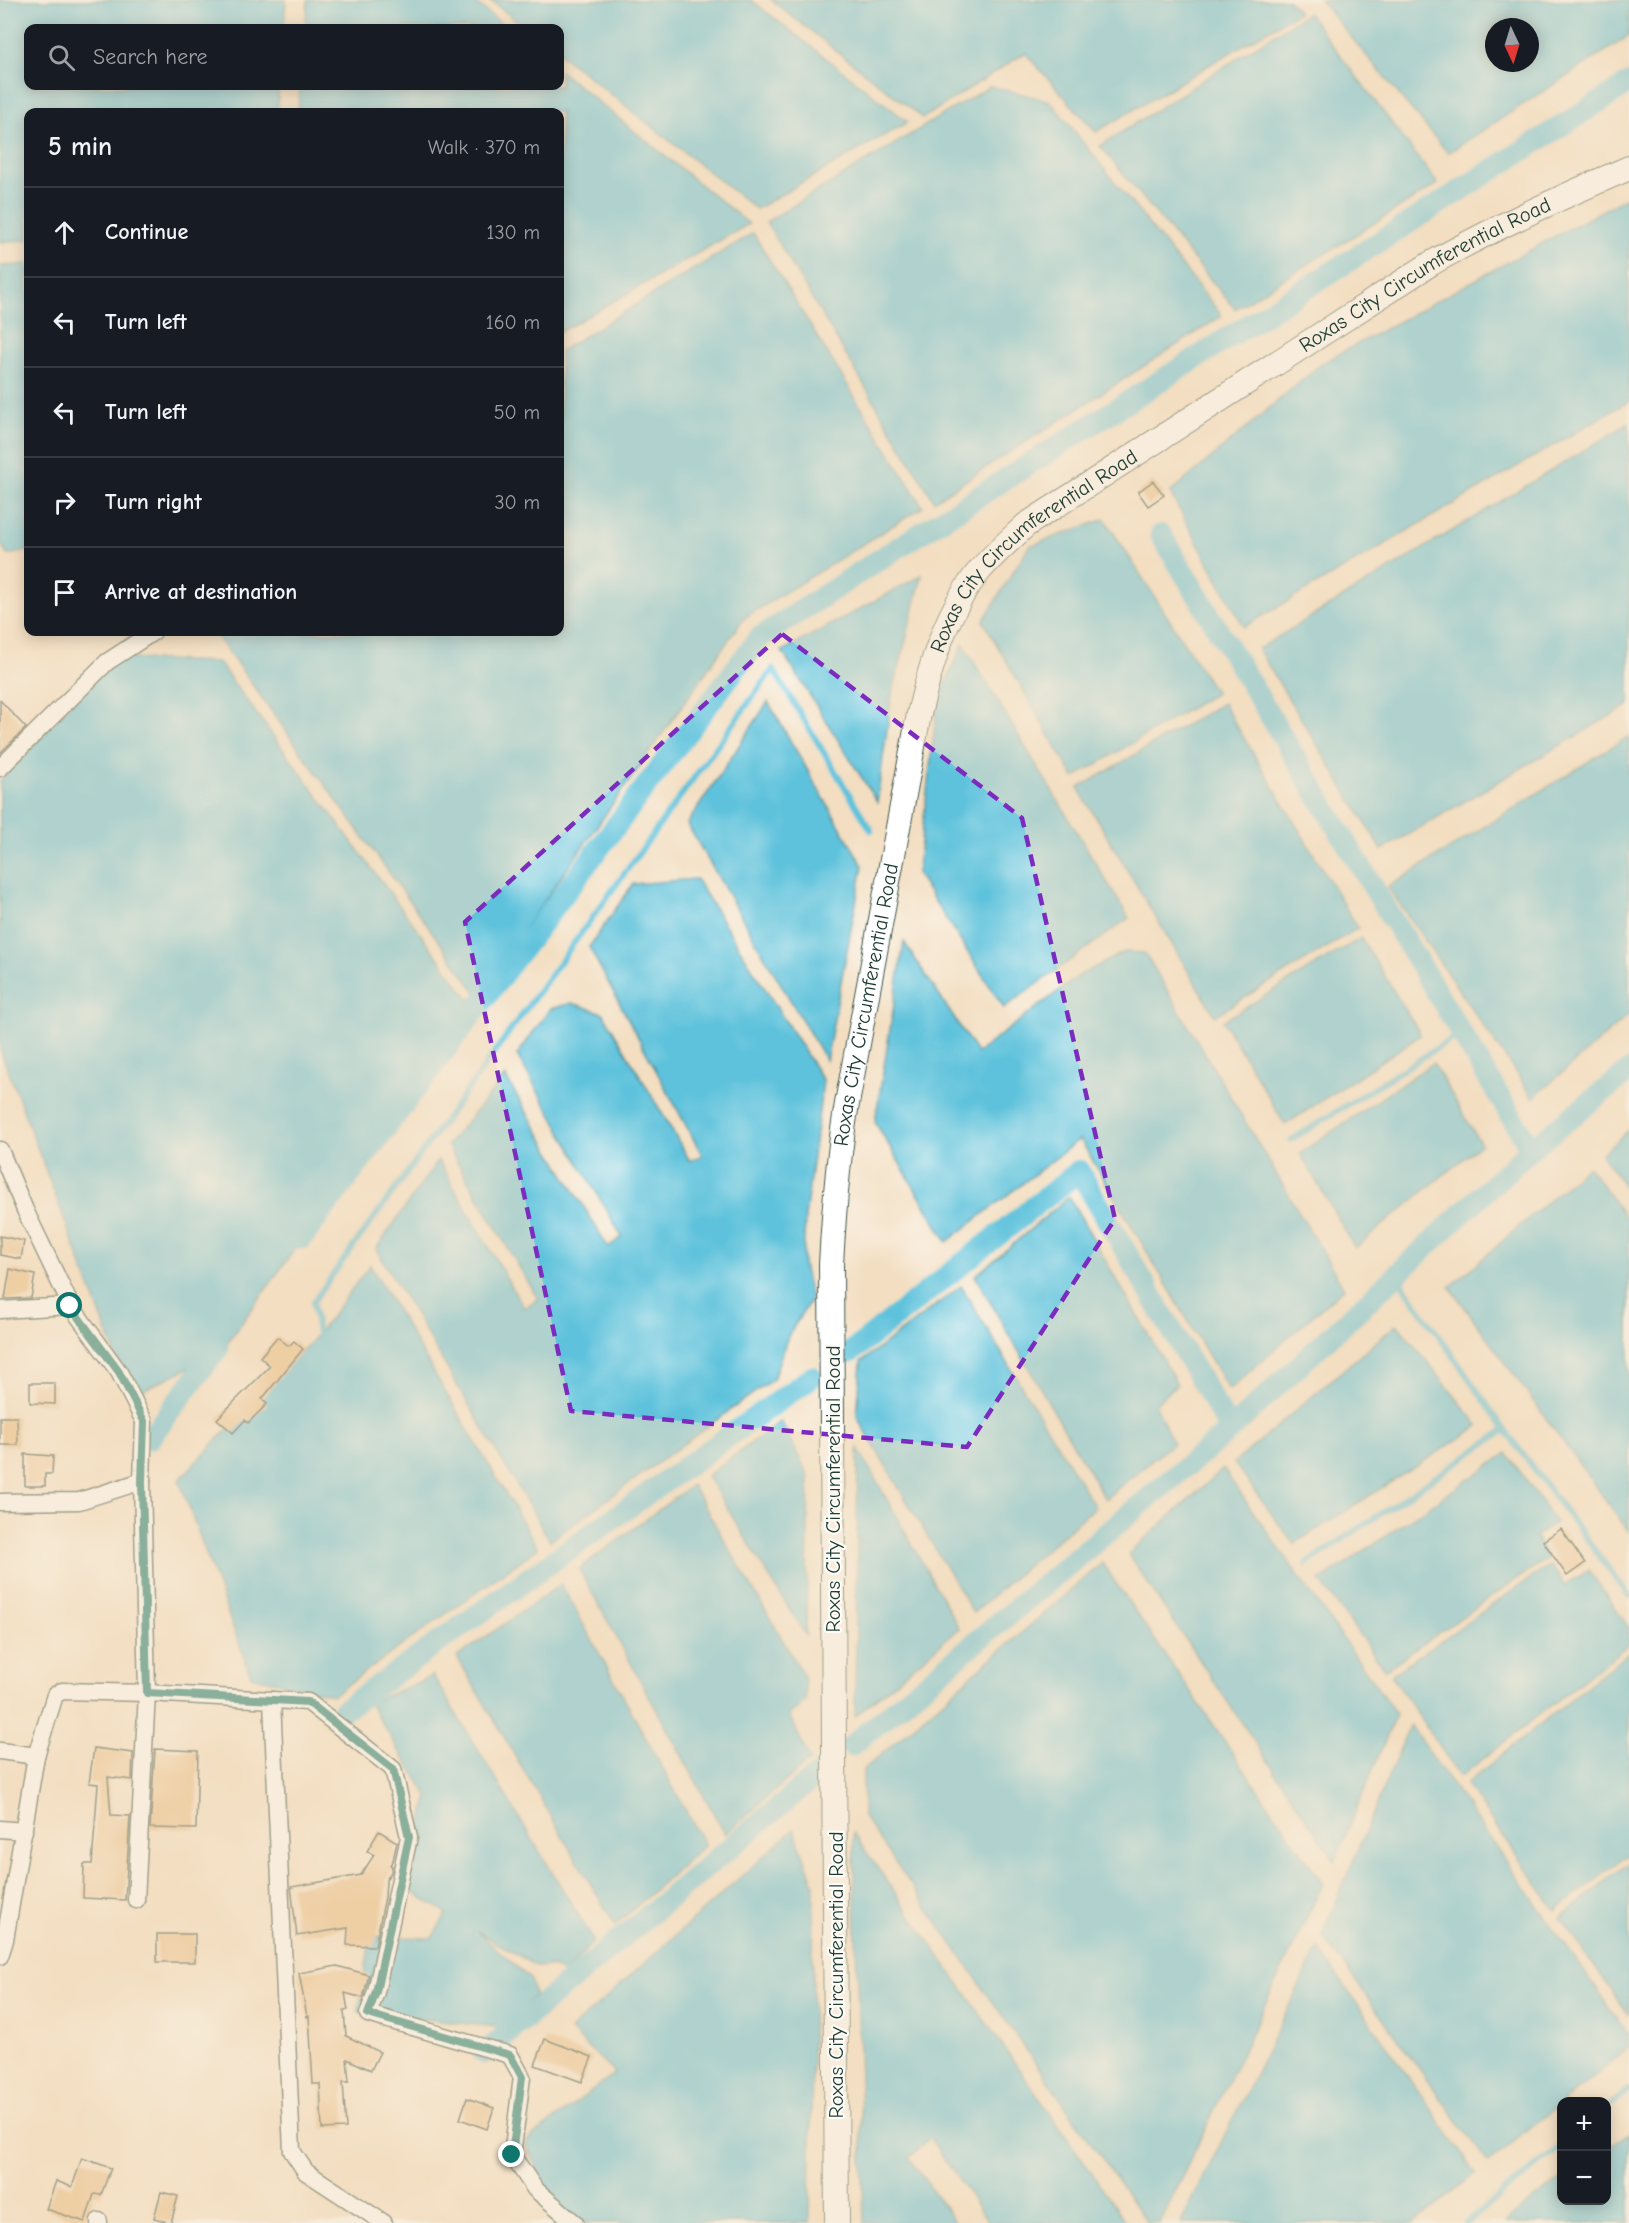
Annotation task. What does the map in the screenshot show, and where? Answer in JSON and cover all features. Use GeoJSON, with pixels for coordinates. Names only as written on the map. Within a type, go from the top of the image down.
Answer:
{"type":"FeatureCollection","features":[{"type":"Feature","properties":{"kind":"main road","name":"Roxas City Circumferential Road"},"geometry":{"type":"LineString","coordinates":[[837,2223],[831,1265],[834,1214],[838,1156],[848,1098],[919,714],[926,682],[939,645],[961,596],[979,571],[1026,525],[1430,264],[1531,211],[1629,168]]}},
{"type":"Feature","properties":{"kind":"street"},"geometry":{"type":"LineString","coordinates":[[0,768],[107,662],[147,636]]}},
{"type":"Feature","properties":{"kind":"street"},"geometry":{"type":"LineString","coordinates":[[0,1150],[70,1306],[119,1372],[144,1421],[142,1481],[147,1693],[136,1900]]}},
{"type":"Feature","properties":{"kind":"street"},"geometry":{"type":"LineString","coordinates":[[0,1310],[70,1306]]}},
{"type":"Feature","properties":{"kind":"street"},"geometry":{"type":"LineString","coordinates":[[0,1502],[80,1501],[142,1481]]}},
{"type":"Feature","properties":{"kind":"street"},"geometry":{"type":"LineString","coordinates":[[2,1946],[36,1756],[55,1695],[62,1691],[147,1693],[308,1702],[393,1769],[409,1837],[376,1992],[368,2014],[510,2055],[522,2077],[512,2155],[535,2189],[575,2223]]}},
{"type":"Feature","properties":{"kind":"street"},"geometry":{"type":"LineString","coordinates":[[272,1700],[292,2151],[306,2172],[384,2223]]}},
{"type":"Feature","properties":{"kind":"street"},"geometry":{"type":"LineString","coordinates":[[0,1751],[36,1756]]}},
{"type":"Feature","properties":{"kind":"street"},"geometry":{"type":"LineString","coordinates":[[0,1829],[24,1831]]}},
{"type":"Feature","properties":{"kind":"highlighted area"},"geometry":{"type":"Polygon","coordinates":[[[782,634],[1022,818],[1115,1219],[967,1447],[571,1411],[465,922],[782,634]]]}},
{"type":"Feature","properties":{"kind":"water"},"geometry":{"type":"Polygon","coordinates":[[[0,0],[286,0],[284,24],[24,24],[24,90],[279,90],[277,108],[24,108],[24,240],[0,242],[0,0]]]}},
{"type":"Feature","properties":{"kind":"water"},"geometry":{"type":"Polygon","coordinates":[[[308,0],[472,0],[502,24],[305,24],[308,0]]]}},
{"type":"Feature","properties":{"kind":"water"},"geometry":{"type":"Polygon","coordinates":[[[490,0],[751,0],[908,122],[756,209],[564,57],[564,24],[521,24],[490,0]]]}},
{"type":"Feature","properties":{"kind":"water"},"geometry":{"type":"Polygon","coordinates":[[[771,0],[1289,0],[1299,12],[1096,132],[1025,53],[923,118],[771,0]]]}},
{"type":"Feature","properties":{"kind":"water"},"geometry":{"type":"Polygon","coordinates":[[[1320,0],[1629,0],[1629,36],[1448,153],[1320,0]]]}},
{"type":"Feature","properties":{"kind":"water"},"geometry":{"type":"Polygon","coordinates":[[[1308,13],[1438,184],[1235,309],[1100,146],[1308,13]]]}},
{"type":"Feature","properties":{"kind":"water"},"geometry":{"type":"Polygon","coordinates":[[[564,74],[749,224],[564,330],[564,108],[298,108],[300,90],[564,90],[564,74]]]}},
{"type":"Feature","properties":{"kind":"water"},"geometry":{"type":"Polygon","coordinates":[[[990,86],[1050,101],[1222,316],[934,501],[766,222],[990,86]]]}},
{"type":"Feature","properties":{"kind":"water"},"geometry":{"type":"Polygon","coordinates":[[[1629,196],[1629,401],[1244,627],[1170,493],[1322,363],[1629,196]]]}},
{"type":"Feature","properties":{"kind":"water"},"geometry":{"type":"Polygon","coordinates":[[[753,233],[923,507],[744,618],[478,995],[217,636],[564,636],[564,349],[753,233]]]}},
{"type":"Feature","properties":{"kind":"water"},"geometry":{"type":"Polygon","coordinates":[[[24,264],[24,552],[7,555],[0,542],[0,266],[24,264]]]}},
{"type":"Feature","properties":{"kind":"water"},"geometry":{"type":"Polygon","coordinates":[[[1629,423],[1629,705],[1382,850],[1258,649],[1629,423]]]}},
{"type":"Feature","properties":{"kind":"water"},"geometry":{"type":"Polygon","coordinates":[[[1105,519],[1216,693],[1074,778],[983,621],[1029,546],[1105,519]]]}},
{"type":"Feature","properties":{"kind":"water"},"geometry":{"type":"Polygon","coordinates":[[[922,575],[891,700],[877,802],[782,651],[922,575]]]}},
{"type":"Feature","properties":{"kind":"water"},"geometry":{"type":"Polygon","coordinates":[[[963,644],[1129,918],[1004,1008],[917,874],[938,699],[963,644]]]}},
{"type":"Feature","properties":{"kind":"water"},"geometry":{"type":"Polygon","coordinates":[[[113,658],[218,662],[472,1003],[205,1374],[188,1368],[131,1396],[0,1049],[0,781],[113,658]]]}},
{"type":"Feature","properties":{"kind":"water"},"geometry":{"type":"Polygon","coordinates":[[[768,702],[863,866],[826,1061],[687,824],[768,702]]]}},
{"type":"Feature","properties":{"kind":"water"},"geometry":{"type":"Polygon","coordinates":[[[1223,703],[1358,928],[1215,1016],[1078,788],[1223,703]]]}},
{"type":"Feature","properties":{"kind":"water"},"geometry":{"type":"Polygon","coordinates":[[[1629,736],[1629,1015],[1533,1098],[1388,887],[1629,736]]]}},
{"type":"Feature","properties":{"kind":"water"},"geometry":{"type":"Polygon","coordinates":[[[696,879],[823,1081],[805,1217],[803,1265],[811,1299],[788,1336],[773,1379],[550,1541],[376,1249],[438,1160],[524,1308],[538,1299],[447,1145],[505,1076],[608,1247],[622,1237],[517,1055],[550,1009],[572,1003],[603,1013],[690,1161],[702,1155],[589,947],[633,884],[696,879]]]}},
{"type":"Feature","properties":{"kind":"water"},"geometry":{"type":"Polygon","coordinates":[[[1361,938],[1421,1035],[1285,1125],[1223,1021],[1361,938]]]}},
{"type":"Feature","properties":{"kind":"water"},"geometry":{"type":"Polygon","coordinates":[[[904,942],[977,1053],[1080,975],[1124,952],[1145,953],[1344,1288],[1229,1390],[1080,1139],[947,1242],[875,1122],[904,942]]]}},
{"type":"Feature","properties":{"kind":"water"},"geometry":{"type":"Polygon","coordinates":[[[1433,1063],[1481,1144],[1355,1248],[1300,1153],[1433,1063]]]}},
{"type":"Feature","properties":{"kind":"water"},"geometry":{"type":"Polygon","coordinates":[[[1629,1130],[1629,1193],[1601,1154],[1629,1130]]]}},
{"type":"Feature","properties":{"kind":"water"},"geometry":{"type":"Polygon","coordinates":[[[1588,1166],[1629,1222],[1629,1532],[1450,1287],[1588,1166]]]}},
{"type":"Feature","properties":{"kind":"water"},"geometry":{"type":"Polygon","coordinates":[[[1069,1197],[1177,1384],[1155,1404],[1173,1443],[1105,1499],[975,1276],[1069,1197]]]}},
{"type":"Feature","properties":{"kind":"water"},"geometry":{"type":"Polygon","coordinates":[[[370,1265],[538,1548],[333,1695],[251,1676],[179,1480],[318,1334],[370,1265]]]}},
{"type":"Feature","properties":{"kind":"water"},"geometry":{"type":"Polygon","coordinates":[[[961,1286],[1095,1507],[973,1613],[857,1417],[861,1362],[961,1286]]]}},
{"type":"Feature","properties":{"kind":"water"},"geometry":{"type":"Polygon","coordinates":[[[1397,1324],[1479,1426],[1294,1544],[1234,1463],[1397,1324]]]}},
{"type":"Feature","properties":{"kind":"water"},"geometry":{"type":"Polygon","coordinates":[[[781,1421],[809,1477],[806,1636],[707,1476],[781,1421]]]}},
{"type":"Feature","properties":{"kind":"water"},"geometry":{"type":"Polygon","coordinates":[[[858,1448],[959,1628],[855,1716],[858,1448]]]}},
{"type":"Feature","properties":{"kind":"water"},"geometry":{"type":"Polygon","coordinates":[[[1507,1453],[1556,1523],[1535,1537],[1548,1558],[1385,1670],[1320,1581],[1507,1453]]]}},
{"type":"Feature","properties":{"kind":"water"},"geometry":{"type":"Polygon","coordinates":[[[1223,1469],[1396,1714],[1335,1861],[1128,1554],[1223,1469]]]}},
{"type":"Feature","properties":{"kind":"water"},"geometry":{"type":"Polygon","coordinates":[[[692,1485],[805,1678],[806,1701],[789,1715],[810,1760],[725,1834],[579,1569],[692,1485]]]}},
{"type":"Feature","properties":{"kind":"water"},"geometry":{"type":"Polygon","coordinates":[[[1102,1563],[1323,1884],[1160,2223],[1147,2223],[863,1816],[863,1770],[1102,1563]]]}},
{"type":"Feature","properties":{"kind":"water"},"geometry":{"type":"Polygon","coordinates":[[[1550,1565],[1565,1585],[1589,1570],[1629,1628],[1629,1644],[1460,1777],[1391,1675],[1550,1565]]]}},
{"type":"Feature","properties":{"kind":"water"},"geometry":{"type":"Polygon","coordinates":[[[561,1584],[705,1845],[615,1925],[457,1657],[561,1584]]]}},
{"type":"Feature","properties":{"kind":"water"},"geometry":{"type":"Polygon","coordinates":[[[1629,1652],[1629,1853],[1556,1911],[1466,1784],[1629,1652]]]}},
{"type":"Feature","properties":{"kind":"water"},"geometry":{"type":"Polygon","coordinates":[[[433,1676],[594,1941],[564,1973],[550,1966],[538,1967],[477,1931],[531,1980],[535,1995],[504,2028],[358,2012],[371,1936],[432,1938],[447,1913],[405,1888],[428,1796],[369,1703],[433,1676]]]}},
{"type":"Feature","properties":{"kind":"water"},"geometry":{"type":"Polygon","coordinates":[[[1410,1725],[1629,2035],[1629,2048],[1569,2097],[1557,2097],[1557,2107],[1488,2163],[1322,1935],[1410,1725]]]}},
{"type":"Feature","properties":{"kind":"water"},"geometry":{"type":"Polygon","coordinates":[[[794,1829],[814,1884],[810,2223],[561,2223],[525,2142],[615,2073],[570,2030],[794,1829]]]}},
{"type":"Feature","properties":{"kind":"water"},"geometry":{"type":"Polygon","coordinates":[[[853,1833],[1127,2223],[989,2223],[930,2138],[909,2158],[956,2223],[864,2223],[853,1833]]]}},
{"type":"Feature","properties":{"kind":"water"},"geometry":{"type":"Polygon","coordinates":[[[1629,1862],[1629,2015],[1560,1918],[1629,1862]]]}},
{"type":"Feature","properties":{"kind":"water"},"geometry":{"type":"Polygon","coordinates":[[[1318,1948],[1476,2173],[1414,2223],[1181,2223],[1318,1948]]]}},
{"type":"Feature","properties":{"kind":"water"},"geometry":{"type":"Polygon","coordinates":[[[1629,2133],[1629,2223],[1505,2223],[1557,2182],[1557,2205],[1611,2205],[1611,2145],[1629,2133]]]}},
{"type":"Feature","properties":{"kind":"building"},"geometry":{"type":"Polygon","coordinates":[[[1153,481],[1164,495],[1148,506],[1138,492],[1153,481]]]}},
{"type":"Feature","properties":{"kind":"building"},"geometry":{"type":"Polygon","coordinates":[[[0,700],[26,728],[0,753],[0,700]]]}},
{"type":"Feature","properties":{"kind":"building"},"geometry":{"type":"Polygon","coordinates":[[[0,1236],[24,1241],[21,1259],[0,1255],[0,1236]]]}},
{"type":"Feature","properties":{"kind":"building"},"geometry":{"type":"Polygon","coordinates":[[[10,1269],[35,1275],[31,1298],[5,1299],[10,1269]]]}},
{"type":"Feature","properties":{"kind":"building"},"geometry":{"type":"Polygon","coordinates":[[[277,1337],[289,1346],[294,1341],[303,1349],[262,1399],[267,1404],[248,1423],[245,1420],[233,1433],[217,1419],[270,1366],[260,1357],[277,1337]]]}},
{"type":"Feature","properties":{"kind":"building"},"geometry":{"type":"Polygon","coordinates":[[[30,1383],[55,1383],[55,1404],[30,1403],[30,1383]]]}},
{"type":"Feature","properties":{"kind":"building"},"geometry":{"type":"Polygon","coordinates":[[[0,1417],[17,1417],[18,1445],[0,1445],[0,1417]]]}},
{"type":"Feature","properties":{"kind":"building"},"geometry":{"type":"Polygon","coordinates":[[[25,1454],[53,1456],[52,1474],[45,1474],[45,1486],[25,1486],[25,1454]]]}},
{"type":"Feature","properties":{"kind":"building"},"geometry":{"type":"Polygon","coordinates":[[[1561,1529],[1585,1563],[1567,1576],[1543,1541],[1561,1529]]]}},
{"type":"Feature","properties":{"kind":"building"},"geometry":{"type":"Polygon","coordinates":[[[94,1748],[133,1753],[132,1780],[108,1777],[111,1815],[130,1816],[125,1900],[83,1898],[84,1864],[92,1864],[98,1784],[89,1783],[94,1748]]]}},
{"type":"Feature","properties":{"kind":"building"},"geometry":{"type":"Polygon","coordinates":[[[155,1749],[198,1751],[196,1829],[150,1828],[155,1749]]]}},
{"type":"Feature","properties":{"kind":"building"},"geometry":{"type":"Polygon","coordinates":[[[379,1831],[397,1842],[390,1865],[392,1866],[391,1872],[386,1880],[385,1897],[375,1946],[347,1945],[348,1928],[297,1936],[291,1887],[361,1875],[374,1855],[367,1851],[379,1831]]]}},
{"type":"Feature","properties":{"kind":"building"},"geometry":{"type":"Polygon","coordinates":[[[157,1934],[195,1934],[195,1962],[157,1962],[157,1934]]]}},
{"type":"Feature","properties":{"kind":"building"},"geometry":{"type":"Polygon","coordinates":[[[337,1966],[369,1975],[363,1998],[345,1993],[348,2010],[344,2011],[346,2036],[380,2052],[371,2070],[347,2059],[349,2082],[343,2082],[346,2128],[322,2129],[320,2084],[313,2084],[309,2016],[307,2017],[299,1973],[337,1966]]]}},
{"type":"Feature","properties":{"kind":"building"},"geometry":{"type":"Polygon","coordinates":[[[545,2039],[592,2057],[582,2082],[535,2065],[545,2039]]]}},
{"type":"Feature","properties":{"kind":"building"},"geometry":{"type":"Polygon","coordinates":[[[467,2098],[494,2108],[487,2129],[460,2119],[467,2098]]]}},
{"type":"Feature","properties":{"kind":"building"},"geometry":{"type":"Polygon","coordinates":[[[82,2158],[111,2168],[101,2195],[94,2194],[85,2222],[46,2209],[56,2181],[72,2187],[82,2158]]]}},
{"type":"Feature","properties":{"kind":"building"},"geometry":{"type":"Polygon","coordinates":[[[161,2192],[178,2196],[171,2223],[154,2218],[161,2192]]]}},
{"type":"Feature","properties":{"kind":"waterway"},"geometry":{"type":"LineString","coordinates":[[302,1238],[759,638],[1629,83]]}},
{"type":"Feature","properties":{"kind":"waterway"},"geometry":{"type":"LineString","coordinates":[[1161,535],[1531,1149]]}},
{"type":"Feature","properties":{"kind":"waterway"},"geometry":{"type":"LineString","coordinates":[[318,1334],[313,1302],[773,669],[871,830]]}},
{"type":"Feature","properties":{"kind":"waterway"},"geometry":{"type":"LineString","coordinates":[[1291,1140],[1461,1033]]}},
{"type":"Feature","properties":{"kind":"waterway"},"geometry":{"type":"LineString","coordinates":[[851,1746],[1230,1430],[1531,1149],[1629,1071]]}},
{"type":"Feature","properties":{"kind":"waterway"},"geometry":{"type":"LineString","coordinates":[[851,1352],[1079,1171],[1230,1430]]}},
{"type":"Feature","properties":{"kind":"waterway"},"geometry":{"type":"LineString","coordinates":[[1396,1275],[1505,1430],[1629,1596]]}},
{"type":"Feature","properties":{"kind":"waterway"},"geometry":{"type":"LineString","coordinates":[[149,1439],[218,1348]]}},
{"type":"Feature","properties":{"kind":"waterway"},"geometry":{"type":"LineString","coordinates":[[342,1711],[812,1377]]}},
{"type":"Feature","properties":{"kind":"waterway"},"geometry":{"type":"LineString","coordinates":[[1306,1564],[1505,1430]]}},
{"type":"Feature","properties":{"kind":"waterway"},"geometry":{"type":"LineString","coordinates":[[484,2053],[818,1774]]}},
{"type":"Feature","properties":{"kind":"waterway"},"geometry":{"type":"LineString","coordinates":[[1611,2104],[1629,2090]]}},
{"type":"Feature","properties":{"kind":"waterway"},"geometry":{"type":"LineString","coordinates":[[1466,2223],[1557,2149]]}},
{"type":"Feature","properties":{"kind":"route"},"geometry":{"type":"LineString","coordinates":[[70,1306],[119,1372],[144,1421],[142,1481],[147,1693],[308,1702],[393,1769],[409,1837],[376,1992],[368,2014],[510,2055],[522,2077],[512,2155]]}}]}
